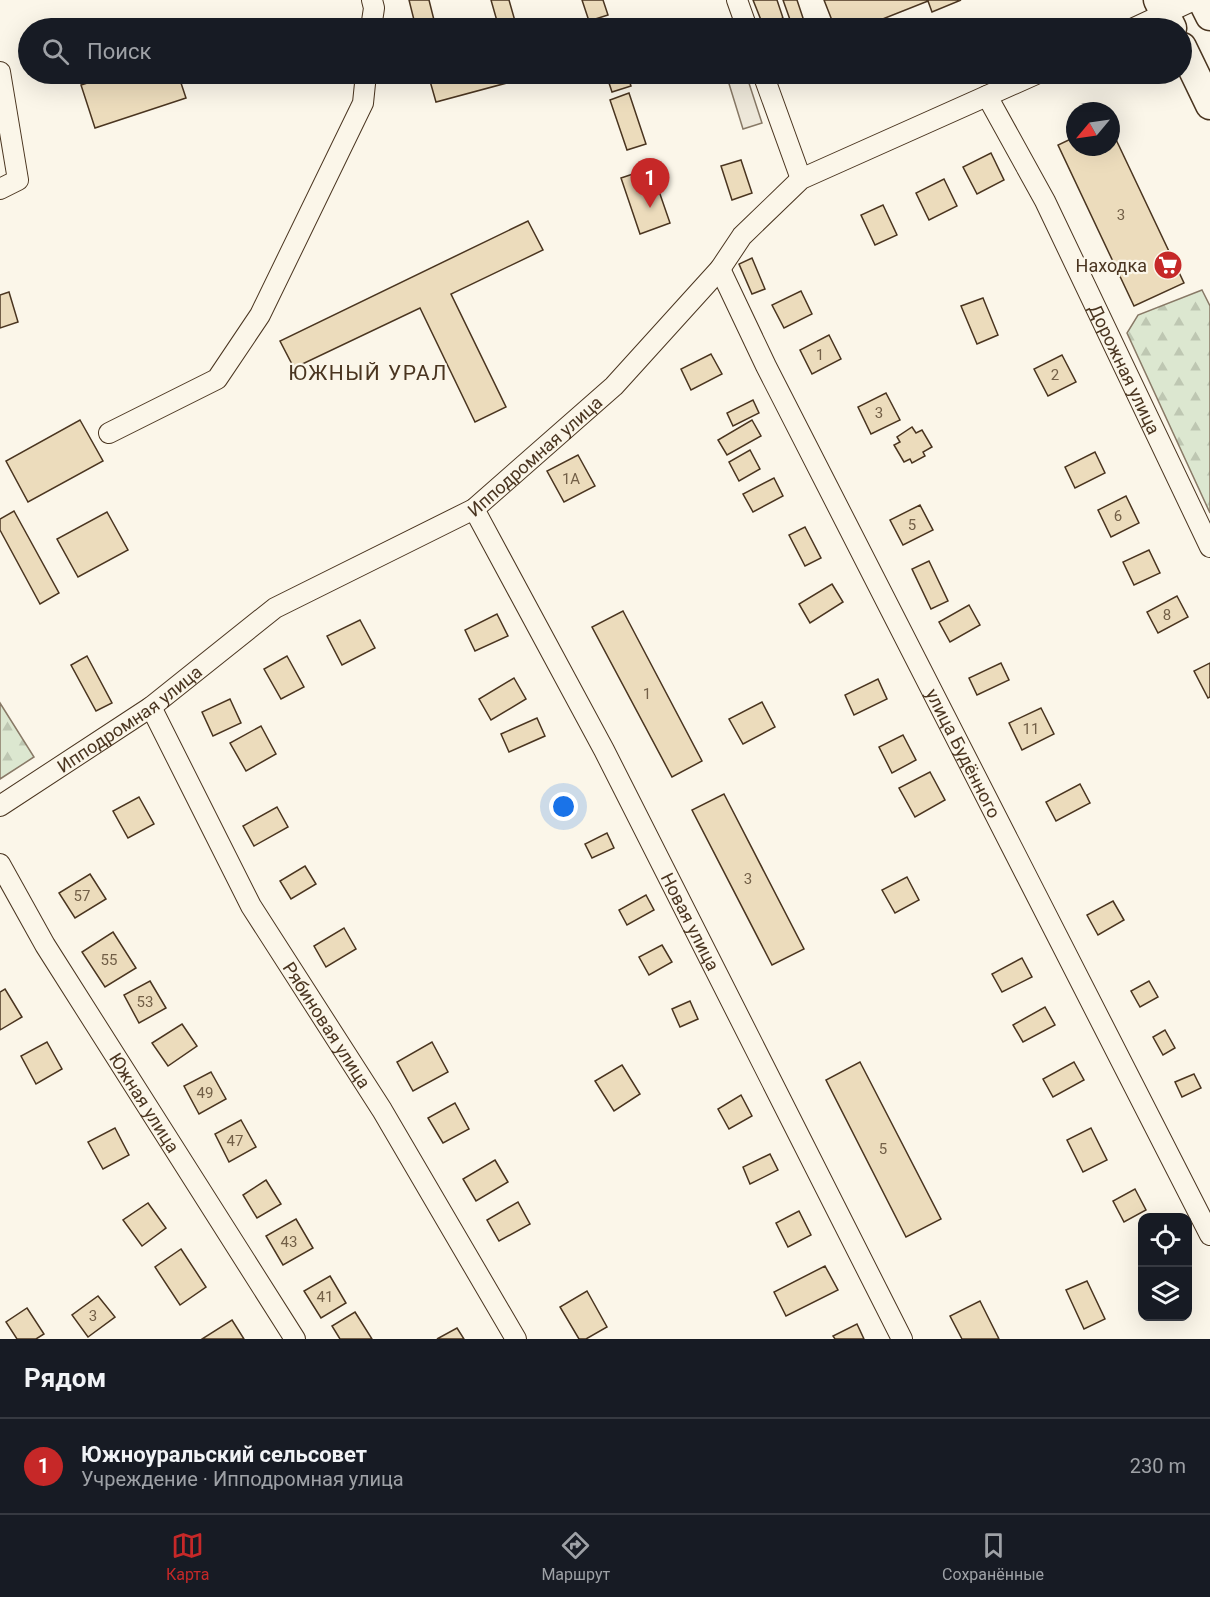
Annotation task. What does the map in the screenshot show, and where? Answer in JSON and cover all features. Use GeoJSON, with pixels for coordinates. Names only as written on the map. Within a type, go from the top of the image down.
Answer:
{"type":"FeatureCollection","features":[{"type":"Feature","properties":{"kind":"highway"},"geometry":{"type":"LineString","coordinates":[[1202,0],[1210,16]]}},
{"type":"Feature","properties":{"kind":"highway"},"geometry":{"type":"LineString","coordinates":[[1192,68],[1210,105]]}},
{"type":"Feature","properties":{"kind":"street"},"geometry":{"type":"LineString","coordinates":[[372,0],[372,18]]}},
{"type":"Feature","properties":{"kind":"street"},"geometry":{"type":"LineString","coordinates":[[737,0],[743,18]]}},
{"type":"Feature","properties":{"kind":"street"},"geometry":{"type":"LineString","coordinates":[[1165,14],[1194,0]]}},
{"type":"Feature","properties":{"kind":"street"},"geometry":{"type":"LineString","coordinates":[[0,72],[18,180],[0,189]]}},
{"type":"Feature","properties":{"kind":"street"},"geometry":{"type":"LineString","coordinates":[[109,433],[217,379],[260,315],[363,103],[365,84]]}},
{"type":"Feature","properties":{"kind":"street"},"geometry":{"type":"LineString","coordinates":[[767,84],[801,179]]}},
{"type":"Feature","properties":{"kind":"street","name":"Ипподромная улица"},"geometry":{"type":"LineString","coordinates":[[0,806],[151,707],[275,608],[474,509],[614,386],[720,270],[742,236],[801,179],[1014,84]]}},
{"type":"Feature","properties":{"kind":"street","name":"Дорожная улица"},"geometry":{"type":"LineString","coordinates":[[987,96],[1045,201],[1210,547]]}},
{"type":"Feature","properties":{"kind":"street","name":"улица Будённого"},"geometry":{"type":"LineString","coordinates":[[720,270],[782,398],[1210,1235]]}},
{"type":"Feature","properties":{"kind":"street","name":"Новая улица"},"geometry":{"type":"LineString","coordinates":[[474,509],[604,750],[902,1339]]}},
{"type":"Feature","properties":{"kind":"street","name":"Рябиновая улица"},"geometry":{"type":"LineString","coordinates":[[151,707],[251,906],[382,1110],[516,1339]]}},
{"type":"Feature","properties":{"kind":"street","name":"Южная улица"},"geometry":{"type":"LineString","coordinates":[[0,864],[45,945],[295,1339]]}},
{"type":"Feature","properties":{"kind":"green space"},"geometry":{"type":"Polygon","coordinates":[[[1202,290],[1210,306],[1210,513],[1127,333],[1138,315],[1202,290]]]}},
{"type":"Feature","properties":{"kind":"green space"},"geometry":{"type":"Polygon","coordinates":[[[0,703],[34,757],[0,779],[0,703]]]}},
{"type":"Feature","properties":{"kind":"shaded area"},"geometry":{"type":"Polygon","coordinates":[[[729,84],[749,84],[762,123],[743,129],[729,84]]]}},
{"type":"Feature","properties":{"kind":"building"},"geometry":{"type":"Polygon","coordinates":[[[409,0],[429,0],[434,18],[414,18],[409,0]]]}},
{"type":"Feature","properties":{"kind":"building"},"geometry":{"type":"Polygon","coordinates":[[[491,0],[509,0],[514,18],[496,18],[491,0]]]}},
{"type":"Feature","properties":{"kind":"building"},"geometry":{"type":"Polygon","coordinates":[[[582,0],[603,0],[608,15],[588,18],[582,0]]]}},
{"type":"Feature","properties":{"kind":"building"},"geometry":{"type":"Polygon","coordinates":[[[753,0],[777,0],[783,18],[760,18],[753,0]]]}},
{"type":"Feature","properties":{"kind":"building"},"geometry":{"type":"Polygon","coordinates":[[[783,0],[797,0],[803,18],[789,18],[783,0]]]}},
{"type":"Feature","properties":{"kind":"building"},"geometry":{"type":"Polygon","coordinates":[[[824,0],[961,0],[932,12],[928,1],[885,18],[831,18],[824,0]]]}},
{"type":"Feature","properties":{"kind":"building"},"geometry":{"type":"Polygon","coordinates":[[[181,84],[186,98],[95,128],[81,85],[181,84]]]}},
{"type":"Feature","properties":{"kind":"building"},"geometry":{"type":"Polygon","coordinates":[[[431,84],[503,84],[436,102],[431,84]]]}},
{"type":"Feature","properties":{"kind":"building"},"geometry":{"type":"Polygon","coordinates":[[[609,84],[630,84],[631,86],[612,92],[609,84]]]}},
{"type":"Feature","properties":{"kind":"building"},"geometry":{"type":"Polygon","coordinates":[[[629,93],[646,144],[627,150],[610,100],[629,93]]]}},
{"type":"Feature","properties":{"kind":"building"},"geometry":{"type":"Polygon","coordinates":[[[1066,141],[1066,156],[1120,156],[1120,148],[1184,283],[1134,306],[1058,145],[1066,141]]]}},
{"type":"Feature","properties":{"kind":"building"},"geometry":{"type":"Polygon","coordinates":[[[991,153],[1004,180],[977,194],[963,167],[991,153]]]}},
{"type":"Feature","properties":{"kind":"building"},"geometry":{"type":"Polygon","coordinates":[[[741,160],[752,193],[732,200],[721,166],[741,160]]]}},
{"type":"Feature","properties":{"kind":"building"},"geometry":{"type":"Polygon","coordinates":[[[651,168],[670,223],[640,234],[621,178],[651,168]]]}},
{"type":"Feature","properties":{"kind":"building"},"geometry":{"type":"Polygon","coordinates":[[[944,179],[957,206],[929,220],[916,193],[944,179]]]}},
{"type":"Feature","properties":{"kind":"building"},"geometry":{"type":"Polygon","coordinates":[[[883,205],[897,235],[875,245],[861,215],[883,205]]]}},
{"type":"Feature","properties":{"kind":"building"},"geometry":{"type":"Polygon","coordinates":[[[528,221],[543,250],[451,294],[506,407],[475,422],[420,308],[294,368],[280,341],[528,221]]]}},
{"type":"Feature","properties":{"kind":"building"},"geometry":{"type":"Polygon","coordinates":[[[752,258],[765,289],[752,294],[739,264],[752,258]]]}},
{"type":"Feature","properties":{"kind":"building"},"geometry":{"type":"Polygon","coordinates":[[[801,291],[812,314],[784,328],[772,305],[801,291]]]}},
{"type":"Feature","properties":{"kind":"building"},"geometry":{"type":"Polygon","coordinates":[[[9,292],[18,322],[0,328],[0,295],[9,292]]]}},
{"type":"Feature","properties":{"kind":"building"},"geometry":{"type":"Polygon","coordinates":[[[983,298],[998,335],[977,344],[961,306],[983,298]]]}},
{"type":"Feature","properties":{"kind":"building"},"geometry":{"type":"Polygon","coordinates":[[[829,335],[841,359],[812,374],[800,350],[829,335]]]}},
{"type":"Feature","properties":{"kind":"building"},"geometry":{"type":"Polygon","coordinates":[[[711,354],[722,374],[691,390],[681,369],[711,354]]]}},
{"type":"Feature","properties":{"kind":"building"},"geometry":{"type":"Polygon","coordinates":[[[1062,355],[1076,382],[1048,396],[1034,369],[1062,355]]]}},
{"type":"Feature","properties":{"kind":"building"},"geometry":{"type":"Polygon","coordinates":[[[886,393],[900,420],[871,434],[858,407],[886,393]]]}},
{"type":"Feature","properties":{"kind":"building"},"geometry":{"type":"Polygon","coordinates":[[[753,400],[759,413],[733,426],[727,413],[753,400]]]}},
{"type":"Feature","properties":{"kind":"building"},"geometry":{"type":"Polygon","coordinates":[[[80,420],[103,461],[28,502],[6,461],[80,420]]]}},
{"type":"Feature","properties":{"kind":"building"},"geometry":{"type":"Polygon","coordinates":[[[752,420],[761,436],[727,455],[718,440],[752,420]]]}},
{"type":"Feature","properties":{"kind":"building"},"geometry":{"type":"Polygon","coordinates":[[[912,427],[916,433],[922,430],[932,447],[923,452],[925,456],[912,463],[910,459],[904,462],[894,445],[900,442],[897,437],[912,427]]]}},
{"type":"Feature","properties":{"kind":"building"},"geometry":{"type":"Polygon","coordinates":[[[750,450],[760,469],[739,481],[729,462],[750,450]]]}},
{"type":"Feature","properties":{"kind":"building"},"geometry":{"type":"Polygon","coordinates":[[[1095,452],[1105,473],[1075,488],[1065,467],[1095,452]]]}},
{"type":"Feature","properties":{"kind":"building"},"geometry":{"type":"Polygon","coordinates":[[[578,455],[595,486],[564,502],[547,471],[578,455]]]}},
{"type":"Feature","properties":{"kind":"building"},"geometry":{"type":"Polygon","coordinates":[[[774,478],[783,496],[753,512],[743,494],[774,478]]]}},
{"type":"Feature","properties":{"kind":"building"},"geometry":{"type":"Polygon","coordinates":[[[1126,496],[1139,523],[1111,537],[1098,510],[1126,496]]]}},
{"type":"Feature","properties":{"kind":"building"},"geometry":{"type":"Polygon","coordinates":[[[920,505],[933,530],[903,545],[890,520],[920,505]]]}},
{"type":"Feature","properties":{"kind":"building"},"geometry":{"type":"Polygon","coordinates":[[[14,511],[59,593],[40,604],[0,530],[0,519],[14,511]]]}},
{"type":"Feature","properties":{"kind":"building"},"geometry":{"type":"Polygon","coordinates":[[[107,512],[128,550],[78,577],[57,539],[107,512]]]}},
{"type":"Feature","properties":{"kind":"building"},"geometry":{"type":"Polygon","coordinates":[[[805,527],[821,558],[805,566],[789,535],[805,527]]]}},
{"type":"Feature","properties":{"kind":"building"},"geometry":{"type":"Polygon","coordinates":[[[1149,550],[1160,573],[1134,585],[1123,562],[1149,550]]]}},
{"type":"Feature","properties":{"kind":"building"},"geometry":{"type":"Polygon","coordinates":[[[929,561],[948,601],[931,609],[912,569],[929,561]]]}},
{"type":"Feature","properties":{"kind":"building"},"geometry":{"type":"Polygon","coordinates":[[[832,584],[843,602],[810,623],[799,604],[832,584]]]}},
{"type":"Feature","properties":{"kind":"building"},"geometry":{"type":"Polygon","coordinates":[[[1177,596],[1188,617],[1158,633],[1147,612],[1177,596]]]}},
{"type":"Feature","properties":{"kind":"building"},"geometry":{"type":"Polygon","coordinates":[[[969,605],[980,625],[950,642],[939,622],[969,605]]]}},
{"type":"Feature","properties":{"kind":"building"},"geometry":{"type":"Polygon","coordinates":[[[623,611],[702,761],[672,777],[592,627],[623,611]]]}},
{"type":"Feature","properties":{"kind":"building"},"geometry":{"type":"Polygon","coordinates":[[[497,614],[508,636],[475,651],[465,630],[497,614]]]}},
{"type":"Feature","properties":{"kind":"building"},"geometry":{"type":"Polygon","coordinates":[[[360,620],[375,648],[342,665],[327,636],[360,620]]]}},
{"type":"Feature","properties":{"kind":"building"},"geometry":{"type":"Polygon","coordinates":[[[87,656],[112,703],[96,711],[71,665],[87,656]]]}},
{"type":"Feature","properties":{"kind":"building"},"geometry":{"type":"Polygon","coordinates":[[[287,656],[304,687],[281,699],[264,669],[287,656]]]}},
{"type":"Feature","properties":{"kind":"building"},"geometry":{"type":"Polygon","coordinates":[[[1001,663],[1009,680],[977,695],[969,678],[1001,663]]]}},
{"type":"Feature","properties":{"kind":"building"},"geometry":{"type":"Polygon","coordinates":[[[1210,663],[1210,697],[1208,698],[1194,671],[1210,663]]]}},
{"type":"Feature","properties":{"kind":"building"},"geometry":{"type":"Polygon","coordinates":[[[514,678],[526,699],[491,720],[479,699],[514,678]]]}},
{"type":"Feature","properties":{"kind":"building"},"geometry":{"type":"Polygon","coordinates":[[[878,679],[887,699],[854,715],[845,695],[878,679]]]}},
{"type":"Feature","properties":{"kind":"building"},"geometry":{"type":"Polygon","coordinates":[[[230,699],[241,723],[213,736],[202,712],[230,699]]]}},
{"type":"Feature","properties":{"kind":"building"},"geometry":{"type":"Polygon","coordinates":[[[762,702],[775,727],[743,744],[729,719],[762,702]]]}},
{"type":"Feature","properties":{"kind":"building"},"geometry":{"type":"Polygon","coordinates":[[[1041,708],[1054,734],[1022,750],[1009,723],[1041,708]]]}},
{"type":"Feature","properties":{"kind":"building"},"geometry":{"type":"Polygon","coordinates":[[[537,718],[545,736],[509,752],[501,734],[537,718]]]}},
{"type":"Feature","properties":{"kind":"building"},"geometry":{"type":"Polygon","coordinates":[[[261,726],[276,754],[246,771],[230,743],[261,726]]]}},
{"type":"Feature","properties":{"kind":"building"},"geometry":{"type":"Polygon","coordinates":[[[903,735],[916,760],[892,773],[879,747],[903,735]]]}},
{"type":"Feature","properties":{"kind":"building"},"geometry":{"type":"Polygon","coordinates":[[[930,772],[945,800],[915,817],[899,788],[930,772]]]}},
{"type":"Feature","properties":{"kind":"building"},"geometry":{"type":"Polygon","coordinates":[[[1080,784],[1090,803],[1056,821],[1046,802],[1080,784]]]}},
{"type":"Feature","properties":{"kind":"building"},"geometry":{"type":"Polygon","coordinates":[[[724,794],[804,949],[772,965],[692,810],[724,794]]]}},
{"type":"Feature","properties":{"kind":"building"},"geometry":{"type":"Polygon","coordinates":[[[139,797],[154,824],[128,838],[113,811],[139,797]]]}},
{"type":"Feature","properties":{"kind":"building"},"geometry":{"type":"Polygon","coordinates":[[[277,807],[288,827],[254,846],[243,826],[277,807]]]}},
{"type":"Feature","properties":{"kind":"building"},"geometry":{"type":"Polygon","coordinates":[[[607,833],[614,848],[592,858],[585,844],[607,833]]]}},
{"type":"Feature","properties":{"kind":"building"},"geometry":{"type":"Polygon","coordinates":[[[305,866],[316,884],[291,899],[280,881],[305,866]]]}},
{"type":"Feature","properties":{"kind":"building"},"geometry":{"type":"Polygon","coordinates":[[[90,874],[106,899],[75,918],[59,893],[90,874]]]}},
{"type":"Feature","properties":{"kind":"building"},"geometry":{"type":"Polygon","coordinates":[[[907,877],[919,900],[895,913],[882,890],[907,877]]]}},
{"type":"Feature","properties":{"kind":"building"},"geometry":{"type":"Polygon","coordinates":[[[646,895],[654,910],[627,925],[619,910],[646,895]]]}},
{"type":"Feature","properties":{"kind":"building"},"geometry":{"type":"Polygon","coordinates":[[[1113,901],[1124,920],[1098,935],[1087,915],[1113,901]]]}},
{"type":"Feature","properties":{"kind":"building"},"geometry":{"type":"Polygon","coordinates":[[[344,928],[356,949],[326,967],[314,946],[344,928]]]}},
{"type":"Feature","properties":{"kind":"building"},"geometry":{"type":"Polygon","coordinates":[[[113,932],[136,968],[105,987],[82,952],[113,932]]]}},
{"type":"Feature","properties":{"kind":"building"},"geometry":{"type":"Polygon","coordinates":[[[662,945],[672,962],[649,975],[639,957],[662,945]]]}},
{"type":"Feature","properties":{"kind":"building"},"geometry":{"type":"Polygon","coordinates":[[[1022,958],[1032,977],[1002,992],[992,974],[1022,958]]]}},
{"type":"Feature","properties":{"kind":"building"},"geometry":{"type":"Polygon","coordinates":[[[150,981],[166,1008],[139,1023],[124,995],[150,981]]]}},
{"type":"Feature","properties":{"kind":"building"},"geometry":{"type":"Polygon","coordinates":[[[1149,981],[1158,997],[1140,1007],[1131,991],[1149,981]]]}},
{"type":"Feature","properties":{"kind":"building"},"geometry":{"type":"Polygon","coordinates":[[[5,989],[22,1017],[0,1030],[0,992],[5,989]]]}},
{"type":"Feature","properties":{"kind":"building"},"geometry":{"type":"Polygon","coordinates":[[[690,1001],[698,1019],[680,1027],[672,1009],[690,1001]]]}},
{"type":"Feature","properties":{"kind":"building"},"geometry":{"type":"Polygon","coordinates":[[[1045,1007],[1055,1025],[1023,1042],[1013,1025],[1045,1007]]]}},
{"type":"Feature","properties":{"kind":"building"},"geometry":{"type":"Polygon","coordinates":[[[182,1024],[197,1046],[168,1066],[152,1043],[182,1024]]]}},
{"type":"Feature","properties":{"kind":"building"},"geometry":{"type":"Polygon","coordinates":[[[1165,1030],[1175,1048],[1163,1055],[1153,1037],[1165,1030]]]}},
{"type":"Feature","properties":{"kind":"building"},"geometry":{"type":"Polygon","coordinates":[[[47,1042],[62,1069],[36,1084],[21,1056],[47,1042]]]}},
{"type":"Feature","properties":{"kind":"building"},"geometry":{"type":"Polygon","coordinates":[[[432,1042],[448,1072],[413,1091],[397,1062],[432,1042]]]}},
{"type":"Feature","properties":{"kind":"building"},"geometry":{"type":"Polygon","coordinates":[[[860,1062],[941,1219],[906,1237],[826,1080],[860,1062]]]}},
{"type":"Feature","properties":{"kind":"building"},"geometry":{"type":"Polygon","coordinates":[[[1074,1062],[1084,1080],[1053,1097],[1043,1079],[1074,1062]]]}},
{"type":"Feature","properties":{"kind":"building"},"geometry":{"type":"Polygon","coordinates":[[[622,1065],[640,1094],[614,1111],[595,1081],[622,1065]]]}},
{"type":"Feature","properties":{"kind":"building"},"geometry":{"type":"Polygon","coordinates":[[[211,1072],[226,1099],[199,1114],[184,1086],[211,1072]]]}},
{"type":"Feature","properties":{"kind":"building"},"geometry":{"type":"Polygon","coordinates":[[[1194,1074],[1201,1088],[1182,1097],[1175,1082],[1194,1074]]]}},
{"type":"Feature","properties":{"kind":"building"},"geometry":{"type":"Polygon","coordinates":[[[741,1095],[752,1116],[729,1129],[718,1109],[741,1095]]]}},
{"type":"Feature","properties":{"kind":"building"},"geometry":{"type":"Polygon","coordinates":[[[455,1103],[469,1129],[443,1143],[428,1118],[455,1103]]]}},
{"type":"Feature","properties":{"kind":"building"},"geometry":{"type":"Polygon","coordinates":[[[241,1120],[256,1147],[229,1162],[215,1134],[241,1120]]]}},
{"type":"Feature","properties":{"kind":"building"},"geometry":{"type":"Polygon","coordinates":[[[115,1128],[129,1155],[103,1169],[88,1142],[115,1128]]]}},
{"type":"Feature","properties":{"kind":"building"},"geometry":{"type":"Polygon","coordinates":[[[1091,1128],[1107,1160],[1083,1172],[1067,1140],[1091,1128]]]}},
{"type":"Feature","properties":{"kind":"building"},"geometry":{"type":"Polygon","coordinates":[[[770,1154],[778,1170],[750,1184],[743,1167],[770,1154]]]}},
{"type":"Feature","properties":{"kind":"building"},"geometry":{"type":"Polygon","coordinates":[[[495,1160],[508,1182],[476,1201],[463,1179],[495,1160]]]}},
{"type":"Feature","properties":{"kind":"building"},"geometry":{"type":"Polygon","coordinates":[[[266,1180],[281,1204],[257,1218],[243,1195],[266,1180]]]}},
{"type":"Feature","properties":{"kind":"building"},"geometry":{"type":"Polygon","coordinates":[[[1135,1189],[1146,1210],[1124,1222],[1113,1201],[1135,1189]]]}},
{"type":"Feature","properties":{"kind":"building"},"geometry":{"type":"Polygon","coordinates":[[[518,1202],[530,1224],[499,1241],[487,1220],[518,1202]]]}},
{"type":"Feature","properties":{"kind":"building"},"geometry":{"type":"Polygon","coordinates":[[[148,1203],[166,1228],[142,1246],[123,1220],[148,1203]]]}},
{"type":"Feature","properties":{"kind":"building"},"geometry":{"type":"Polygon","coordinates":[[[799,1211],[811,1235],[788,1247],[776,1223],[799,1211]]]}},
{"type":"Feature","properties":{"kind":"building"},"geometry":{"type":"Polygon","coordinates":[[[296,1219],[313,1248],[283,1265],[266,1236],[296,1219]]]}},
{"type":"Feature","properties":{"kind":"building"},"geometry":{"type":"Polygon","coordinates":[[[181,1249],[206,1287],[180,1305],[155,1267],[181,1249]]]}},
{"type":"Feature","properties":{"kind":"building"},"geometry":{"type":"Polygon","coordinates":[[[825,1266],[838,1290],[786,1316],[774,1292],[825,1266]]]}},
{"type":"Feature","properties":{"kind":"building"},"geometry":{"type":"Polygon","coordinates":[[[330,1276],[346,1303],[321,1318],[304,1291],[330,1276]]]}},
{"type":"Feature","properties":{"kind":"building"},"geometry":{"type":"Polygon","coordinates":[[[1087,1281],[1105,1319],[1084,1329],[1066,1290],[1087,1281]]]}},
{"type":"Feature","properties":{"kind":"building"},"geometry":{"type":"Polygon","coordinates":[[[587,1291],[607,1327],[586,1339],[579,1339],[560,1307],[587,1291]]]}},
{"type":"Feature","properties":{"kind":"building"},"geometry":{"type":"Polygon","coordinates":[[[98,1296],[115,1317],[88,1337],[72,1315],[98,1296]]]}},
{"type":"Feature","properties":{"kind":"building"},"geometry":{"type":"Polygon","coordinates":[[[980,1301],[999,1339],[962,1339],[950,1316],[980,1301]]]}},
{"type":"Feature","properties":{"kind":"building"},"geometry":{"type":"Polygon","coordinates":[[[27,1308],[44,1334],[36,1339],[17,1339],[6,1322],[27,1308]]]}},
{"type":"Feature","properties":{"kind":"building"},"geometry":{"type":"Polygon","coordinates":[[[355,1312],[372,1339],[340,1339],[332,1326],[355,1312]]]}},
{"type":"Feature","properties":{"kind":"building"},"geometry":{"type":"Polygon","coordinates":[[[232,1320],[244,1339],[202,1339],[232,1320]]]}},
{"type":"Feature","properties":{"kind":"building"},"geometry":{"type":"Polygon","coordinates":[[[857,1324],[864,1339],[835,1339],[833,1336],[857,1324]]]}},
{"type":"Feature","properties":{"kind":"building"},"geometry":{"type":"Polygon","coordinates":[[[457,1328],[464,1339],[437,1339],[457,1328]]]}},
{"type":"Feature","properties":{"kind":"place","name":"Южноуральский сельсовет"},"geometry":{"type":"Point","coordinates":[650,208]}},
{"type":"Feature","properties":{"kind":"place","name":"Находка"},"geometry":{"type":"Point","coordinates":[1168,265]}},
{"type":"Feature","properties":{"kind":"district","name":"ЮЖНЫЙ УРАЛ"},"geometry":{"type":"Point","coordinates":[368,373]}}]}
